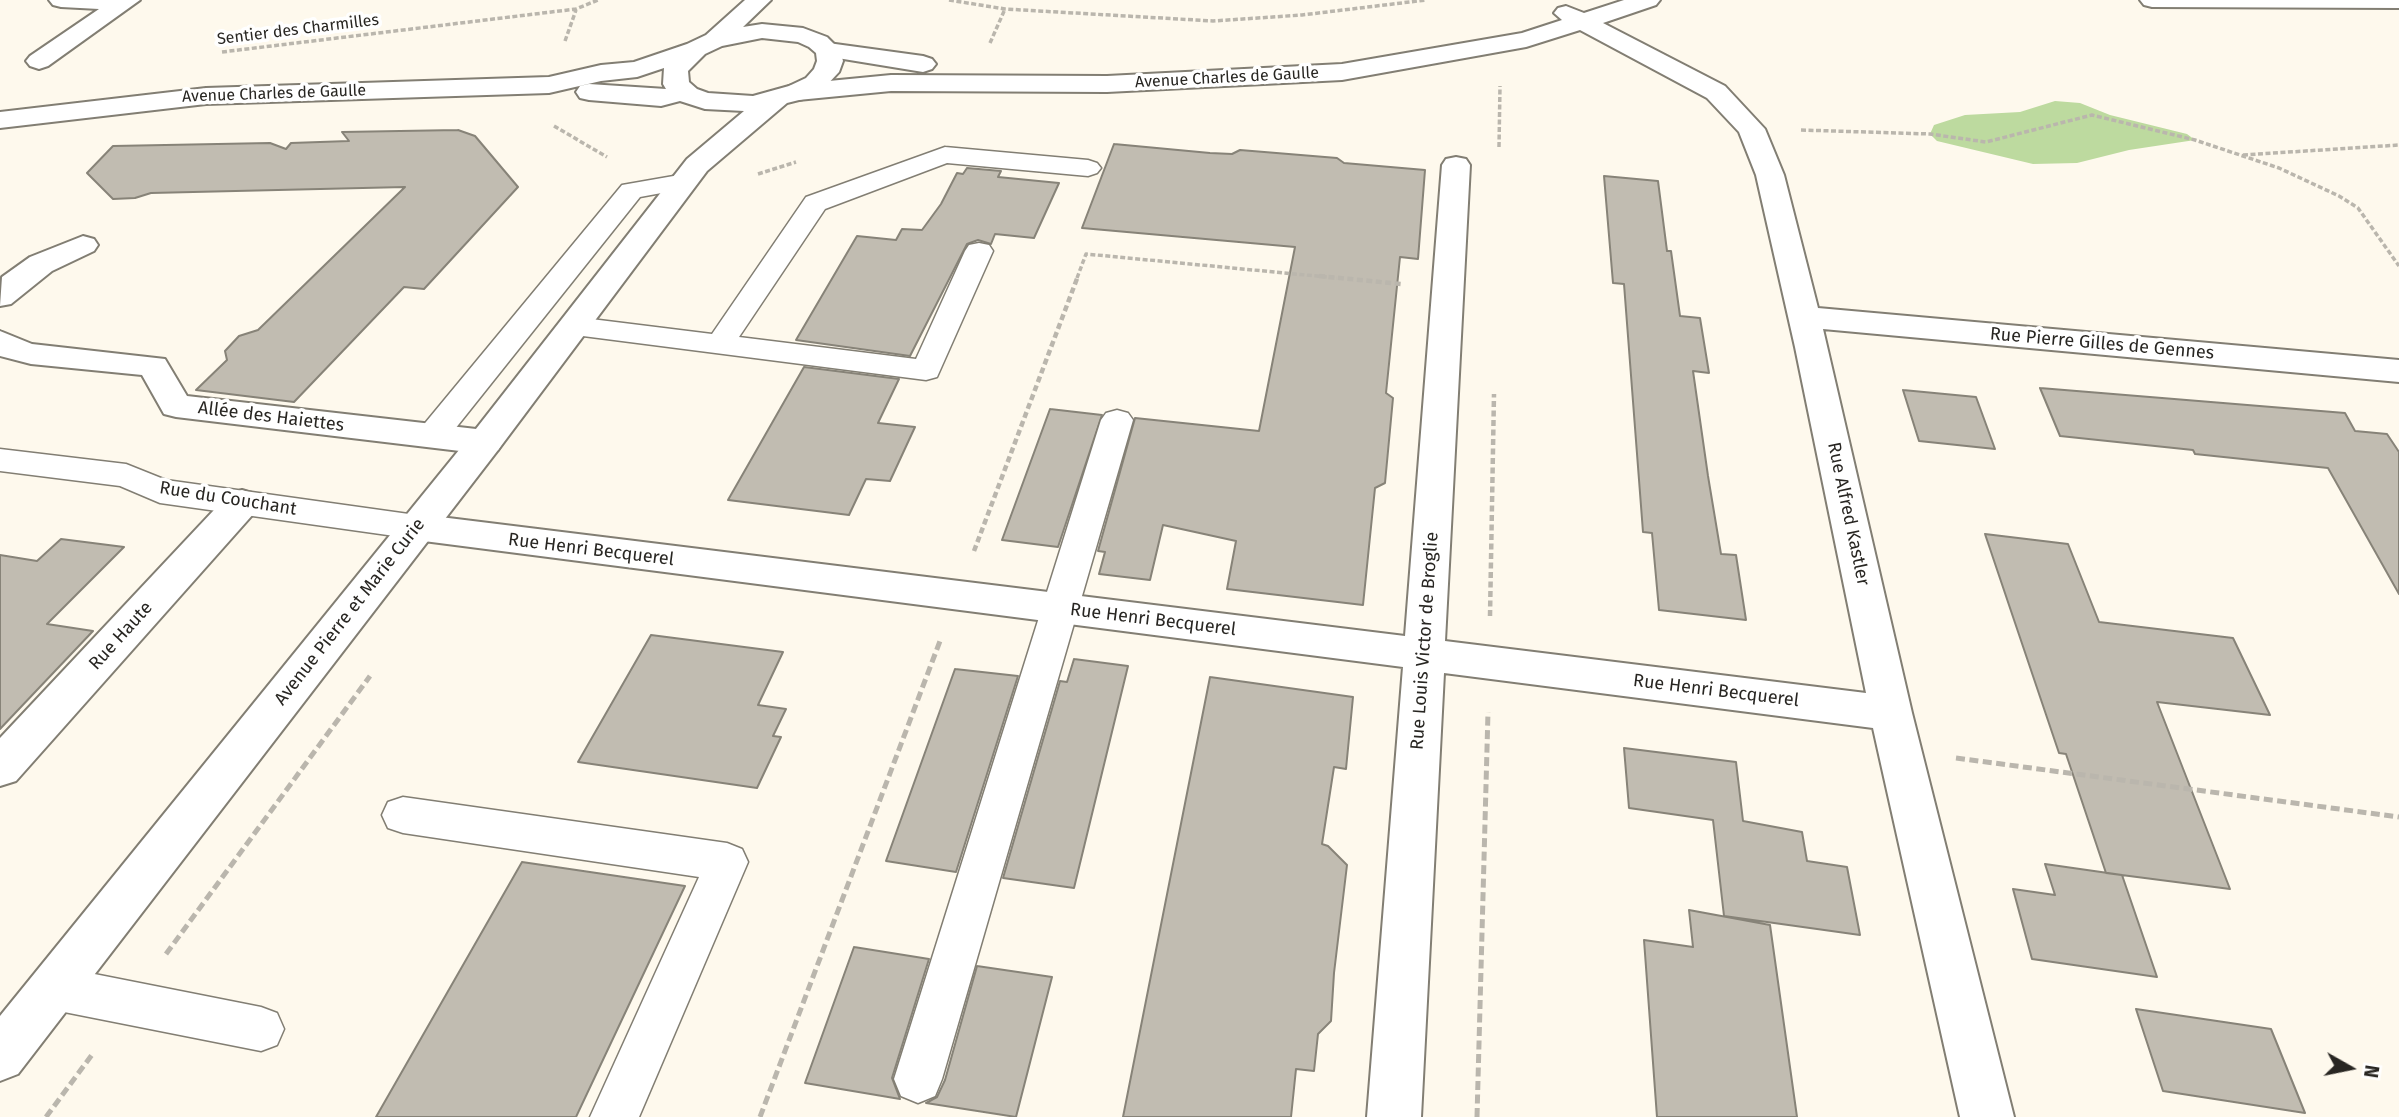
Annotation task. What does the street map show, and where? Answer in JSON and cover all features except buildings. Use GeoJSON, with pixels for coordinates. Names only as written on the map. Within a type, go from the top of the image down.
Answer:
{"type":"FeatureCollection","features":[{"type":"Feature","properties":{"kind":"street"},"geometry":{"type":"LineString","coordinates":[[61,0],[126,2]]}},
{"type":"Feature","properties":{"kind":"street"},"geometry":{"type":"LineString","coordinates":[[693,151],[686,114],[686,93],[676,84],[675,71],[682,60],[758,0]]}},
{"type":"Feature","properties":{"kind":"street","name":"Avenue Charles de Gaulle"},"geometry":{"type":"LineString","coordinates":[[828,50],[901,62],[981,66],[1214,65],[1342,55],[1424,44],[1648,0]]}},
{"type":"Feature","properties":{"kind":"street"},"geometry":{"type":"LineString","coordinates":[[2152,0],[2399,1]]}},
{"type":"Feature","properties":{"kind":"street"},"geometry":{"type":"LineString","coordinates":[[39,61],[126,2]]}},
{"type":"Feature","properties":{"kind":"street"},"geometry":{"type":"LineString","coordinates":[[788,11],[803,35],[828,50]]}},
{"type":"Feature","properties":{"kind":"street","name":"Avenue Charles de Gaulle"},"geometry":{"type":"LineString","coordinates":[[549,85],[584,92],[661,98],[686,93],[705,102],[730,105],[839,86],[891,83],[1107,83],[1342,72],[1526,40],[1586,12]]}},
{"type":"Feature","properties":{"kind":"street","name":"Rue Alfred Kastler"},"geometry":{"type":"LineString","coordinates":[[1586,12],[1716,92],[1751,129],[1770,175],[1895,732],[1987,1117]]}},
{"type":"Feature","properties":{"kind":"street","name":"Avenue Charles de Gaulle"},"geometry":{"type":"LineString","coordinates":[[0,120],[83,108],[206,96],[549,85],[601,73],[637,69],[705,44],[762,31],[803,35]]}},
{"type":"Feature","properties":{"kind":"street","name":"Avenue Pierre et Marie Curie"},"geometry":{"type":"LineString","coordinates":[[0,1056],[575,326],[693,151],[734,132],[788,96],[815,83],[826,72],[830,61],[828,50]]}},
{"type":"Feature","properties":{"kind":"street","name":"Rue Louis Victor de Broglie"},"geometry":{"type":"LineString","coordinates":[[1394,1117],[1456,165]]}},
{"type":"Feature","properties":{"kind":"street"},"geometry":{"type":"LineString","coordinates":[[0,297],[41,264],[83,245]]}},
{"type":"Feature","properties":{"kind":"street","name":"Rue Pierre Gilles de Gennes"},"geometry":{"type":"LineString","coordinates":[[1804,317],[2399,371]]}},
{"type":"Feature","properties":{"kind":"street","name":"Allée des Haiettes"},"geometry":{"type":"LineString","coordinates":[[0,341],[10,348],[31,354],[153,366],[176,406],[485,442]]}},
{"type":"Feature","properties":{"kind":"street","name":"Rue Haute"},"geometry":{"type":"LineString","coordinates":[[0,768],[242,503]]}},
{"type":"Feature","properties":{"kind":"street","name":"Rue Henri Becquerel"},"geometry":{"type":"LineString","coordinates":[[416,527],[1489,663],[1895,732]]}},
{"type":"Feature","properties":{"kind":"lane"},"geometry":{"type":"LineString","coordinates":[[432,436],[631,191],[693,151]]}},
{"type":"Feature","properties":{"kind":"lane"},"geometry":{"type":"LineString","coordinates":[[720,344],[815,203],[945,155],[1088,169]]}},
{"type":"Feature","properties":{"kind":"lane"},"geometry":{"type":"LineString","coordinates":[[575,326],[926,370],[979,251]]}},
{"type":"Feature","properties":{"kind":"lane"},"geometry":{"type":"LineString","coordinates":[[918,1079],[1117,420]]}},
{"type":"Feature","properties":{"kind":"lane","name":"Rue du Couchant"},"geometry":{"type":"LineString","coordinates":[[0,460],[126,475],[160,491],[416,527]]}},
{"type":"Feature","properties":{"kind":"lane"},"geometry":{"type":"LineString","coordinates":[[403,814],[727,862],[614,1117]]}},
{"type":"Feature","properties":{"kind":"lane"},"geometry":{"type":"LineString","coordinates":[[54,988],[261,1029]]}},
{"type":"Feature","properties":{"kind":"path","name":"Sentier des Charmilles"},"geometry":{"type":"LineString","coordinates":[[212,53],[563,11],[598,0]]}},
{"type":"Feature","properties":{"kind":"path"},"geometry":{"type":"LineString","coordinates":[[950,0],[1005,9],[1213,22],[1426,0]]}},
{"type":"Feature","properties":{"kind":"path"},"geometry":{"type":"LineString","coordinates":[[981,66],[1005,9]]}},
{"type":"Feature","properties":{"kind":"path"},"geometry":{"type":"LineString","coordinates":[[1499,156],[1500,60],[1541,49],[1526,40]]}},
{"type":"Feature","properties":{"kind":"path"},"geometry":{"type":"LineString","coordinates":[[549,85],[533,112],[608,158]]}},
{"type":"Feature","properties":{"kind":"path"},"geometry":{"type":"LineString","coordinates":[[1751,129],[1930,134],[1986,142],[2092,115],[2195,140],[2279,168],[2339,195],[2358,208],[2399,267]]}},
{"type":"Feature","properties":{"kind":"path"},"geometry":{"type":"LineString","coordinates":[[2240,155],[2399,145]]}},
{"type":"Feature","properties":{"kind":"path"},"geometry":{"type":"LineString","coordinates":[[1478,1117],[1494,389]]}},
{"type":"Feature","properties":{"kind":"path"},"geometry":{"type":"LineString","coordinates":[[1895,732],[2399,817]]}},
{"type":"Feature","properties":{"kind":"green space"},"geometry":{"type":"Polygon","coordinates":[[[2055,101],[2080,103],[2110,115],[2187,134],[2195,140],[2129,150],[2077,163],[2033,164],[1937,141],[1930,134],[1934,125],[1965,115],[2020,112],[2055,101]]]}}]}
